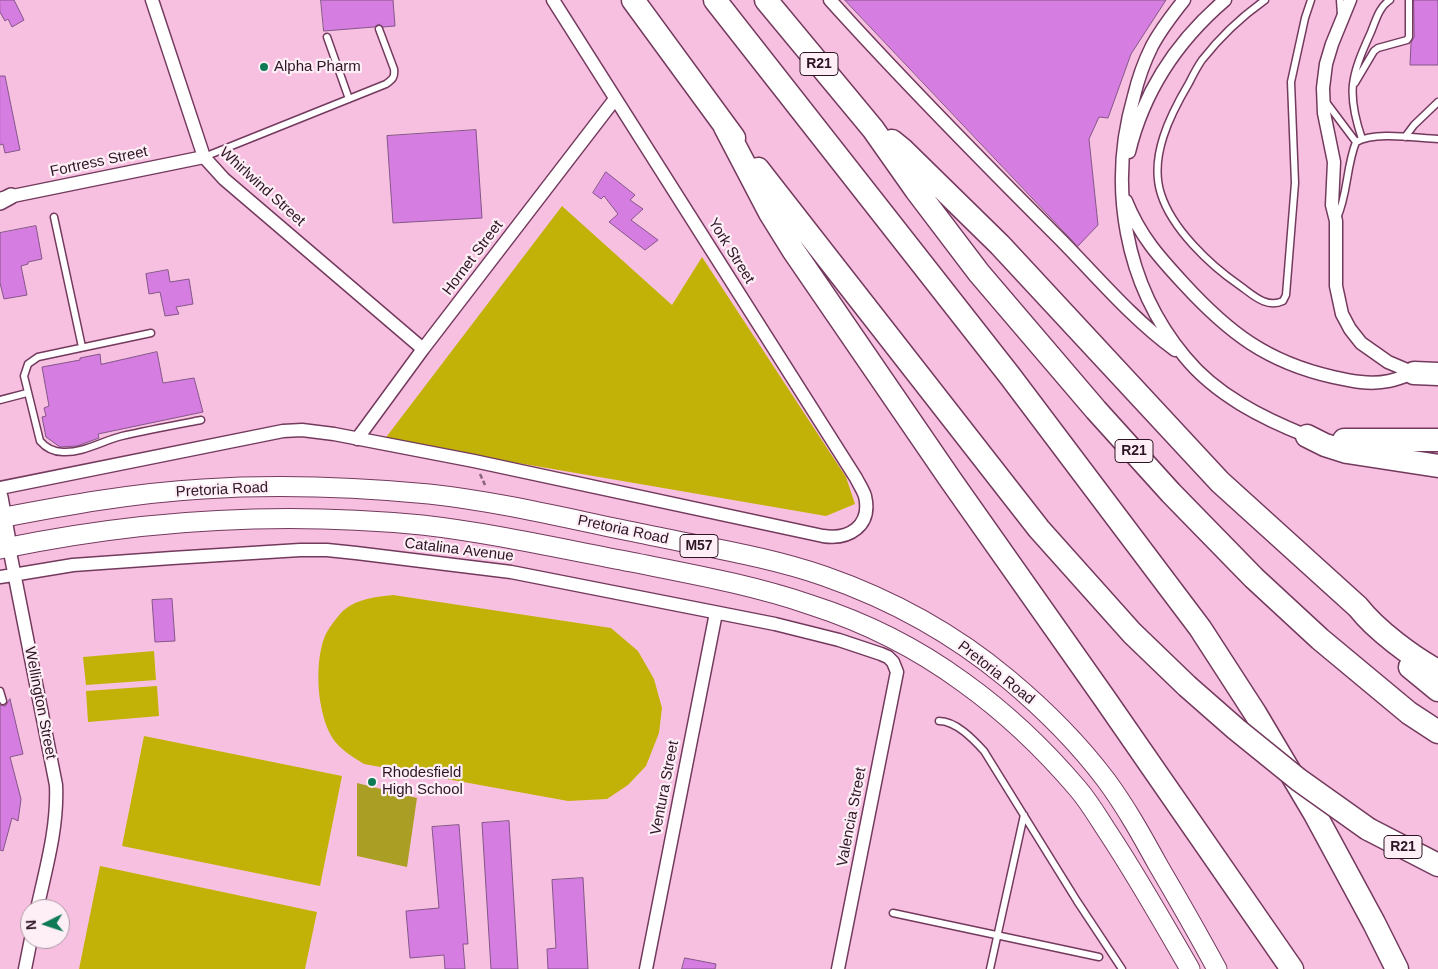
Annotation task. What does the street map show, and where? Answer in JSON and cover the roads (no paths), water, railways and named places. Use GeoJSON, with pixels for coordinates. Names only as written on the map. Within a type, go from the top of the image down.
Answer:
{"type":"FeatureCollection","features":[{"type":"Feature","properties":{"kind":"highway","name":"R21"},"geometry":{"type":"LineString","coordinates":[[633,0],[725,127],[1039,529],[1132,634],[1186,686],[1299,780],[1368,829],[1438,865]]}},
{"type":"Feature","properties":{"kind":"highway"},"geometry":{"type":"LineString","coordinates":[[715,0],[1010,376],[1200,628],[1255,713],[1315,814],[1397,969]]}},
{"type":"Feature","properties":{"kind":"highway","name":"R21"},"geometry":{"type":"LineString","coordinates":[[766,0],[872,129],[979,273],[1096,410],[1171,493],[1254,578],[1320,639],[1409,713],[1438,732]]}},
{"type":"Feature","properties":{"kind":"highway"},"geometry":{"type":"LineString","coordinates":[[725,127],[770,213],[793,250],[955,487],[1106,699],[1292,969]]}},
{"type":"Feature","properties":{"kind":"highway"},"geometry":{"type":"LineString","coordinates":[[872,129],[889,138],[903,150],[1000,245],[1220,482],[1358,607],[1374,624],[1412,654],[1438,671]]}},
{"type":"Feature","properties":{"kind":"highway"},"geometry":{"type":"LineString","coordinates":[[1307,436],[1349,440],[1438,440]]}},
{"type":"Feature","properties":{"kind":"highway"},"geometry":{"type":"LineString","coordinates":[[1307,436],[1347,452],[1438,466]]}},
{"type":"Feature","properties":{"kind":"highway"},"geometry":{"type":"LineString","coordinates":[[1220,482],[1236,506],[1256,529],[1296,568],[1381,644],[1438,690]]}},
{"type":"Feature","properties":{"kind":"highway"},"geometry":{"type":"LineString","coordinates":[[1358,607],[1375,614],[1438,660]]}},
{"type":"Feature","properties":{"kind":"main road","name":"Pretoria Road"},"geometry":{"type":"LineString","coordinates":[[2,517],[81,503],[202,489],[261,487],[429,494],[493,503],[769,560],[822,575],[909,612],[977,656],[1011,682],[1060,727],[1108,782],[1131,818],[1218,969]]}},
{"type":"Feature","properties":{"kind":"main road","name":"Pretoria Road"},"geometry":{"type":"LineString","coordinates":[[4,548],[97,532],[161,524],[216,520],[308,519],[389,523],[502,537],[676,571],[773,593],[813,605],[868,628],[934,663],[976,692],[1033,741],[1080,791],[1122,854],[1190,969]]}},
{"type":"Feature","properties":{"kind":"street","name":"Whirlwind Street"},"geometry":{"type":"LineString","coordinates":[[152,0],[204,157],[224,179],[423,349]]}},
{"type":"Feature","properties":{"kind":"street","name":"York Street"},"geometry":{"type":"LineString","coordinates":[[357,438],[474,461],[823,536],[840,537],[856,530],[861,523],[864,516],[865,497],[856,478],[553,0]]}},
{"type":"Feature","properties":{"kind":"street"},"geometry":{"type":"LineString","coordinates":[[830,0],[889,65],[1133,315],[1212,383],[1242,404],[1262,417],[1307,436]]}},
{"type":"Feature","properties":{"kind":"street"},"geometry":{"type":"LineString","coordinates":[[1184,0],[1164,26],[1151,48],[1138,79],[1124,134],[1121,186],[1127,237],[1136,267],[1147,296],[1185,358]]}},
{"type":"Feature","properties":{"kind":"street"},"geometry":{"type":"LineString","coordinates":[[1225,0],[1189,34],[1174,52],[1158,78],[1134,134],[1121,186],[1135,221],[1151,248],[1213,314],[1227,327],[1259,350],[1292,366],[1348,381],[1371,383],[1430,374]]}},
{"type":"Feature","properties":{"kind":"street"},"geometry":{"type":"LineString","coordinates":[[1350,0],[1326,64],[1323,99],[1334,162],[1332,205],[1336,222],[1336,286],[1342,314],[1350,329],[1361,343],[1373,353],[1399,368],[1430,374]]}},
{"type":"Feature","properties":{"kind":"street","name":"Hornet Street"},"geometry":{"type":"LineString","coordinates":[[357,438],[423,349],[616,99]]}},
{"type":"Feature","properties":{"kind":"street","name":"Fortress Street"},"geometry":{"type":"LineString","coordinates":[[4,199],[204,157]]}},
{"type":"Feature","properties":{"kind":"street"},"geometry":{"type":"LineString","coordinates":[[0,488],[291,430],[316,431],[357,438]]}},
{"type":"Feature","properties":{"kind":"street","name":"Wellington Street"},"geometry":{"type":"LineString","coordinates":[[0,497],[4,548],[14,573],[56,785],[57,805],[55,824],[39,899]]}},
{"type":"Feature","properties":{"kind":"street","name":"Catalina Avenue"},"geometry":{"type":"LineString","coordinates":[[0,577],[14,573],[72,565],[293,550],[327,550],[511,572],[775,624],[839,640],[888,657],[897,672]]}},
{"type":"Feature","properties":{"kind":"street","name":"Ventura Street"},"geometry":{"type":"LineString","coordinates":[[646,969],[716,613]]}},
{"type":"Feature","properties":{"kind":"street","name":"Valencia Street"},"geometry":{"type":"LineString","coordinates":[[838,969],[897,672]]}},
{"type":"Feature","properties":{"kind":"street"},"geometry":{"type":"LineString","coordinates":[[25,969],[29,949]]}},
{"type":"Feature","properties":{"kind":"lane"},"geometry":{"type":"LineString","coordinates":[[1265,0],[1249,11],[1233,26],[1201,62],[1174,108],[1162,141],[1158,183],[1164,204],[1196,247],[1225,275],[1260,300],[1274,303],[1283,301],[1286,295],[1295,183],[1291,82],[1305,18],[1311,0]]}},
{"type":"Feature","properties":{"kind":"lane"},"geometry":{"type":"LineString","coordinates":[[1340,0],[1341,22]]}},
{"type":"Feature","properties":{"kind":"lane"},"geometry":{"type":"LineString","coordinates":[[1359,141],[1352,89],[1357,63],[1381,8],[1390,0]]}},
{"type":"Feature","properties":{"kind":"lane"},"geometry":{"type":"LineString","coordinates":[[1352,89],[1374,50],[1407,40],[1409,37],[1409,0]]}},
{"type":"Feature","properties":{"kind":"lane"},"geometry":{"type":"LineString","coordinates":[[204,157],[386,84],[393,79],[395,75],[394,69],[379,29]]}},
{"type":"Feature","properties":{"kind":"lane"},"geometry":{"type":"LineString","coordinates":[[327,37],[349,99]]}},
{"type":"Feature","properties":{"kind":"lane"},"geometry":{"type":"LineString","coordinates":[[1323,99],[1359,141]]}},
{"type":"Feature","properties":{"kind":"lane"},"geometry":{"type":"LineString","coordinates":[[1405,137],[1437,104]]}},
{"type":"Feature","properties":{"kind":"lane"},"geometry":{"type":"LineString","coordinates":[[1336,222],[1343,202],[1351,154],[1359,141],[1376,136],[1438,139]]}},
{"type":"Feature","properties":{"kind":"lane"},"geometry":{"type":"LineString","coordinates":[[54,218],[82,348]]}},
{"type":"Feature","properties":{"kind":"lane"},"geometry":{"type":"LineString","coordinates":[[152,332],[31,360],[24,376],[40,441],[44,446],[56,452],[77,450],[123,436],[201,420]]}},
{"type":"Feature","properties":{"kind":"lane"},"geometry":{"type":"LineString","coordinates":[[0,400],[27,393]]}},
{"type":"Feature","properties":{"kind":"lane"},"geometry":{"type":"LineString","coordinates":[[0,691],[3,701]]}},
{"type":"Feature","properties":{"kind":"lane"},"geometry":{"type":"LineString","coordinates":[[939,721],[949,723],[966,734],[984,750],[1122,969]]}},
{"type":"Feature","properties":{"kind":"lane"},"geometry":{"type":"LineString","coordinates":[[990,969],[1024,815]]}},
{"type":"Feature","properties":{"kind":"lane"},"geometry":{"type":"LineString","coordinates":[[893,913],[1099,957]]}},
{"type":"Feature","properties":{"kind":"place","name":"Alpha Pharm"},"geometry":{"type":"Point","coordinates":[264,67]}},
{"type":"Feature","properties":{"kind":"place","name":"Rhodesfield High School"},"geometry":{"type":"Point","coordinates":[372,782]}}]}
